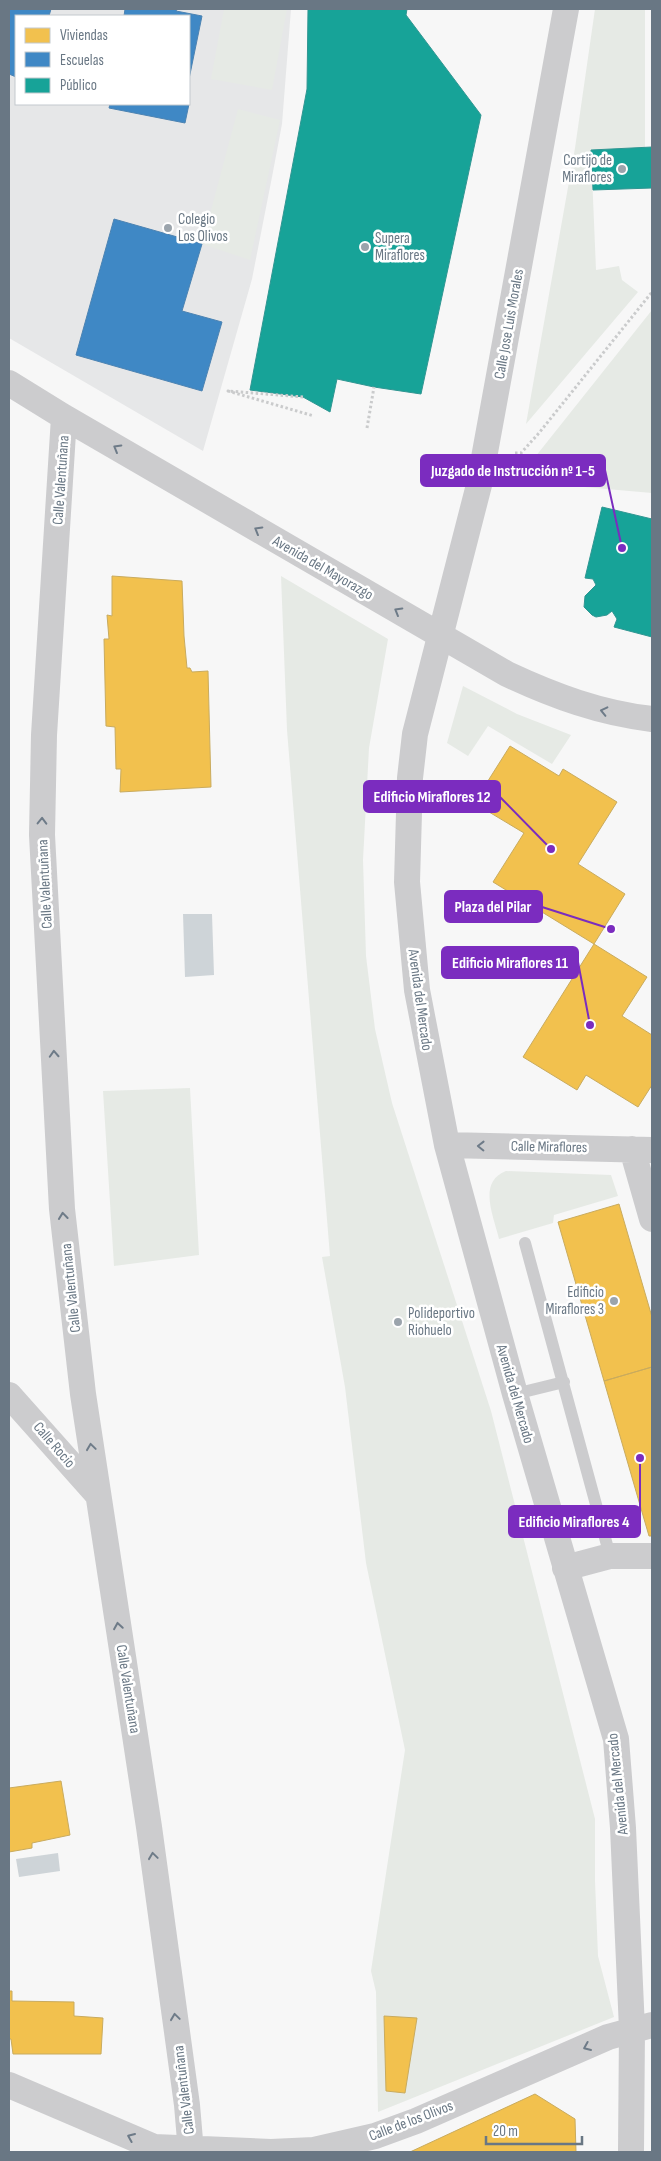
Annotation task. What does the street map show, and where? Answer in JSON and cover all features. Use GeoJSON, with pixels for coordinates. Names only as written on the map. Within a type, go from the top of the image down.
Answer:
{"type":"FeatureCollection","features":[{"type":"Feature","properties":{"kind":"street","name":"Calle Jose Luis Morales"},"geometry":{"type":"LineString","coordinates":[[440,636],[486,450],[566,9]]}},
{"type":"Feature","properties":{"kind":"street","name":"Avenida del Mayorazgo"},"geometry":{"type":"LineString","coordinates":[[9,383],[64,417],[507,674],[562,699],[629,716],[652,719]]}},
{"type":"Feature","properties":{"kind":"street","name":"Calle Valentuñana"},"geometry":{"type":"LineString","coordinates":[[64,417],[44,735],[42,835],[62,1209],[83,1394],[149,1826],[187,2104],[191,2150]]}},
{"type":"Feature","properties":{"kind":"street","name":"Avenida del Mercado"},"geometry":{"type":"LineString","coordinates":[[440,636],[415,734],[410,778],[407,882],[417,990],[447,1145],[515,1394],[616,1740],[642,2027],[631,2152]]}},
{"type":"Feature","properties":{"kind":"street","name":"Calle Miraflores"},"geometry":{"type":"LineString","coordinates":[[447,1145],[642,1149]]}},
{"type":"Feature","properties":{"kind":"street"},"geometry":{"type":"LineString","coordinates":[[642,1149],[652,1219]]}},
{"type":"Feature","properties":{"kind":"street","name":"Calle Rocío"},"geometry":{"type":"LineString","coordinates":[[9,1395],[98,1495]]}},
{"type":"Feature","properties":{"kind":"street"},"geometry":{"type":"LineString","coordinates":[[565,1568],[610,1556],[652,1556]]}},
{"type":"Feature","properties":{"kind":"street","name":"Calle de los Olivos"},"geometry":{"type":"LineString","coordinates":[[9,2085],[154,2146],[191,2150],[220,2148],[270,2152],[314,2150],[375,2136],[416,2121],[608,2038],[642,2027]]}},
{"type":"Feature","properties":{"kind":"lane"},"geometry":{"type":"LineString","coordinates":[[525,1243],[610,1556]]}},
{"type":"Feature","properties":{"kind":"lane"},"geometry":{"type":"LineString","coordinates":[[515,1394],[564,1382]]}},
{"type":"Feature","properties":{"kind":"path"},"geometry":{"type":"LineString","coordinates":[[512,452],[521,453],[652,292]]}},
{"type":"Feature","properties":{"kind":"path"},"geometry":{"type":"LineString","coordinates":[[367,428],[374,387]]}},
{"type":"Feature","properties":{"kind":"path"},"geometry":{"type":"LineString","coordinates":[[302,398],[228,391],[314,416]]}},
{"type":"Feature","properties":{"kind":"shaded area","name":"Colegio Los Olivos"},"geometry":{"type":"Polygon","coordinates":[[[9,9],[291,9],[282,124],[252,279],[203,451],[9,338],[9,9]]]}},
{"type":"Feature","properties":{"kind":"shaded area"},"geometry":{"type":"Polygon","coordinates":[[[224,9],[287,9],[272,90],[211,79],[224,9]]]}},
{"type":"Feature","properties":{"kind":"shaded area"},"geometry":{"type":"Polygon","coordinates":[[[595,9],[645,9],[645,148],[591,150],[596,270],[619,266],[622,280],[638,292],[526,424],[575,148],[595,9]]]}},
{"type":"Feature","properties":{"kind":"shaded area"},"geometry":{"type":"Polygon","coordinates":[[[238,109],[280,120],[250,260],[202,244],[238,109]]]}},
{"type":"Feature","properties":{"kind":"shaded area"},"geometry":{"type":"Polygon","coordinates":[[[652,310],[652,493],[516,481],[652,310]]]}},
{"type":"Feature","properties":{"kind":"shaded area","name":"Polideportivo Riohuelo"},"geometry":{"type":"Polygon","coordinates":[[[281,576],[388,639],[369,748],[363,860],[366,956],[375,1029],[392,1103],[491,1411],[595,1819],[598,1956],[614,2017],[378,2112],[376,1992],[371,1971],[405,1750],[366,1563],[345,1387],[322,1257],[330,1256],[287,730],[281,576]]]}},
{"type":"Feature","properties":{"kind":"shaded area"},"geometry":{"type":"Polygon","coordinates":[[[463,686],[517,714],[571,735],[552,764],[488,726],[468,756],[447,743],[463,686]]]}},
{"type":"Feature","properties":{"kind":"shaded area"},"geometry":{"type":"Polygon","coordinates":[[[183,914],[212,914],[214,975],[185,977],[183,914]]]}},
{"type":"Feature","properties":{"kind":"shaded area"},"geometry":{"type":"Polygon","coordinates":[[[190,1088],[199,1255],[114,1266],[103,1091],[190,1088]]]}},
{"type":"Feature","properties":{"kind":"shaded area"},"geometry":{"type":"Polygon","coordinates":[[[506,1171],[611,1175],[618,1196],[554,1215],[553,1223],[499,1239],[491,1211],[490,1192],[492,1183],[497,1176],[506,1171]]]}},
{"type":"Feature","properties":{"kind":"shaded area"},"geometry":{"type":"Polygon","coordinates":[[[58,1853],[60,1871],[19,1877],[16,1859],[58,1853]]]}},
{"type":"Feature","properties":{"kind":"building: Viviendas"},"geometry":{"type":"Polygon","coordinates":[[[112,576],[182,581],[187,668],[190,668],[192,672],[208,671],[211,787],[120,792],[121,769],[116,769],[115,727],[106,726],[104,639],[109,639],[107,615],[112,616],[112,576]]]}},
{"type":"Feature","properties":{"kind":"building: Viviendas"},"geometry":{"type":"Polygon","coordinates":[[[510,746],[559,776],[563,769],[617,802],[578,864],[625,894],[594,944],[493,882],[524,833],[474,803],[510,746]]]}},
{"type":"Feature","properties":{"kind":"building: Viviendas"},"geometry":{"type":"Polygon","coordinates":[[[594,944],[647,977],[622,1016],[652,1035],[652,1085],[638,1107],[586,1075],[577,1090],[523,1057],[594,944]]]}},
{"type":"Feature","properties":{"kind":"building: Viviendas","name":"Edificio Miraflores 3"},"geometry":{"type":"Polygon","coordinates":[[[619,1204],[652,1317],[652,1367],[604,1381],[558,1222],[619,1204]]]}},
{"type":"Feature","properties":{"kind":"building: Viviendas"},"geometry":{"type":"Polygon","coordinates":[[[652,1367],[652,1536],[649,1536],[604,1381],[652,1367]]]}},
{"type":"Feature","properties":{"kind":"building: Viviendas"},"geometry":{"type":"Polygon","coordinates":[[[61,1781],[70,1835],[32,1843],[32,1848],[9,1852],[9,1788],[61,1781]]]}},
{"type":"Feature","properties":{"kind":"building: Viviendas"},"geometry":{"type":"Polygon","coordinates":[[[9,1991],[12,1991],[12,2001],[74,2002],[74,2016],[103,2018],[101,2054],[13,2054],[11,2039],[9,2039],[9,1991]]]}},
{"type":"Feature","properties":{"kind":"building: Viviendas"},"geometry":{"type":"Polygon","coordinates":[[[384,2016],[417,2018],[405,2093],[386,2091],[384,2016]]]}},
{"type":"Feature","properties":{"kind":"building: Viviendas"},"geometry":{"type":"Polygon","coordinates":[[[535,2094],[575,2119],[576,2152],[410,2152],[535,2094]]]}},
{"type":"Feature","properties":{"kind":"building: Escuelas"},"geometry":{"type":"Polygon","coordinates":[[[9,9],[51,9],[49,15],[15,15],[15,77],[9,74],[9,9]]]}},
{"type":"Feature","properties":{"kind":"building: Escuelas"},"geometry":{"type":"Polygon","coordinates":[[[125,9],[177,9],[176,11],[202,16],[190,74],[190,15],[124,15],[125,9]]]}},
{"type":"Feature","properties":{"kind":"building: Escuelas"},"geometry":{"type":"Polygon","coordinates":[[[110,105],[189,105],[185,123],[109,108],[110,105]]]}},
{"type":"Feature","properties":{"kind":"building: Escuelas"},"geometry":{"type":"Polygon","coordinates":[[[114,219],[202,244],[182,311],[222,322],[202,391],[76,355],[114,219]]]}},
{"type":"Feature","properties":{"kind":"building: Público","name":"Supera Miraflores"},"geometry":{"type":"Polygon","coordinates":[[[308,9],[407,9],[406,15],[481,115],[421,394],[337,379],[330,412],[303,397],[250,390],[307,89],[308,9]]]}},
{"type":"Feature","properties":{"kind":"building: Público","name":"Cortijo de Miraflores"},"geometry":{"type":"Polygon","coordinates":[[[652,147],[652,188],[593,190],[591,150],[652,147]]]}},
{"type":"Feature","properties":{"kind":"building: Público"},"geometry":{"type":"Polygon","coordinates":[[[602,507],[652,519],[652,637],[614,627],[617,619],[612,611],[607,615],[596,617],[584,607],[585,596],[596,585],[593,579],[585,578],[602,507]]]}},
{"type":"Feature","properties":{"kind":"place","name":"Cortijo de Miraflores"},"geometry":{"type":"Point","coordinates":[622,169]}},
{"type":"Feature","properties":{"kind":"place","name":"Colegio Los Olivos"},"geometry":{"type":"Point","coordinates":[168,228]}},
{"type":"Feature","properties":{"kind":"place","name":"Supera Miraflores"},"geometry":{"type":"Point","coordinates":[365,247]}},
{"type":"Feature","properties":{"kind":"place","name":"Juzgado de Instrucción nº 1-5"},"geometry":{"type":"Point","coordinates":[622,548]}},
{"type":"Feature","properties":{"kind":"place","name":"Edificio Miraflores 12"},"geometry":{"type":"Point","coordinates":[551,849]}},
{"type":"Feature","properties":{"kind":"place","name":"Plaza del Pilar"},"geometry":{"type":"Point","coordinates":[611,929]}},
{"type":"Feature","properties":{"kind":"place","name":"Edificio Miraflores 11"},"geometry":{"type":"Point","coordinates":[590,1025]}},
{"type":"Feature","properties":{"kind":"place","name":"Edificio Miraflores 3"},"geometry":{"type":"Point","coordinates":[614,1301]}},
{"type":"Feature","properties":{"kind":"place","name":"Polideportivo Riohuelo"},"geometry":{"type":"Point","coordinates":[398,1322]}},
{"type":"Feature","properties":{"kind":"place","name":"Edificio Miraflores 4"},"geometry":{"type":"Point","coordinates":[640,1458]}}]}
